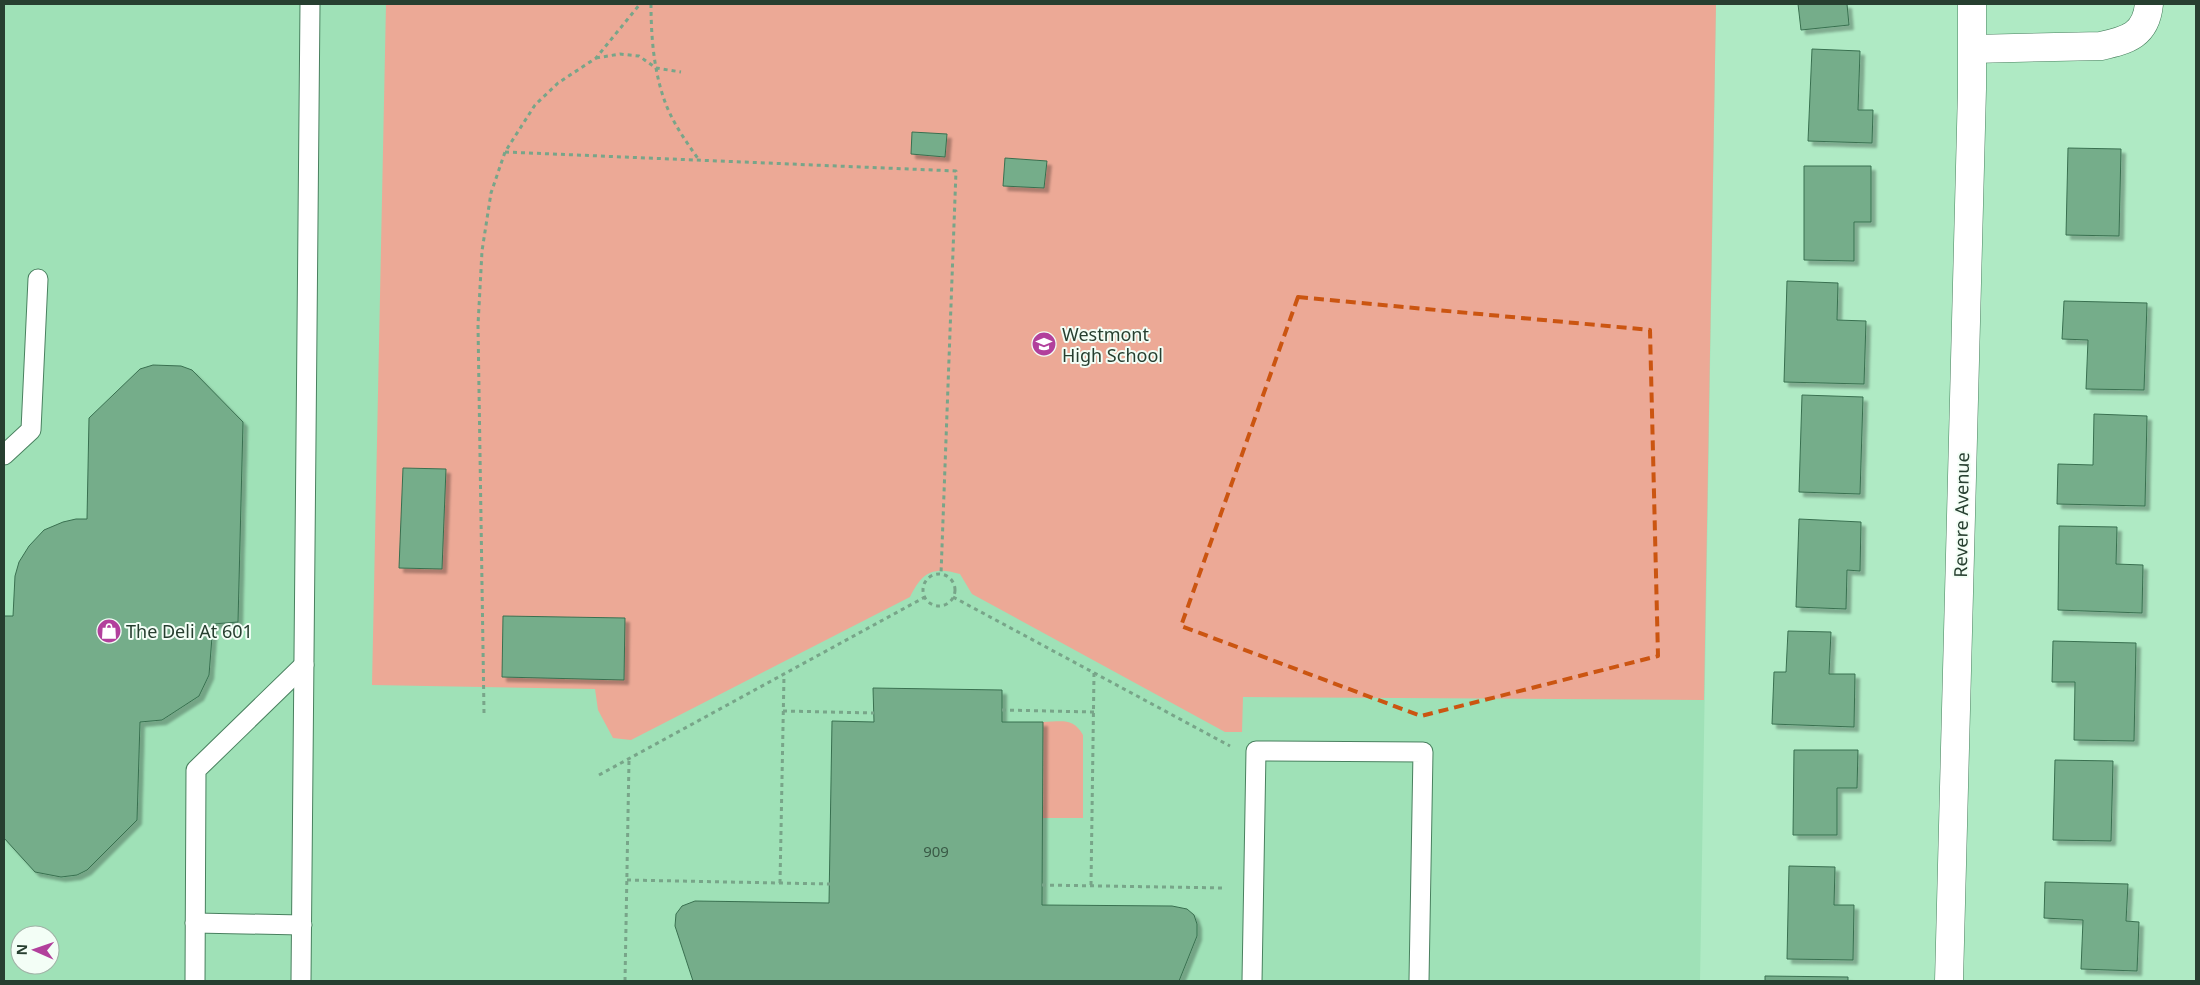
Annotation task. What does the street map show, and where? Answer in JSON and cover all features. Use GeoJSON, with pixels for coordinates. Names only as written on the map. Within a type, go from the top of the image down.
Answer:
{"type":"FeatureCollection","features":[{"type":"Feature","properties":{"kind":"street","name":"Revere Avenue"},"geometry":{"type":"LineString","coordinates":[[1949,981],[1973,49],[1972,4]]}},
{"type":"Feature","properties":{"kind":"street"},"geometry":{"type":"LineString","coordinates":[[1973,49],[2101,46],[2120,42],[2136,34],[2148,19],[2149,4]]}},
{"type":"Feature","properties":{"kind":"lane"},"geometry":{"type":"LineString","coordinates":[[301,981],[310,4]]}},
{"type":"Feature","properties":{"kind":"lane"},"geometry":{"type":"LineString","coordinates":[[4,455],[31,430],[38,280]]}},
{"type":"Feature","properties":{"kind":"lane"},"geometry":{"type":"LineString","coordinates":[[195,981],[196,770],[304,665]]}},
{"type":"Feature","properties":{"kind":"lane"},"geometry":{"type":"LineString","coordinates":[[1252,981],[1256,751],[1423,752],[1419,981]]}},
{"type":"Feature","properties":{"kind":"lane"},"geometry":{"type":"LineString","coordinates":[[195,923],[302,925]]}},
{"type":"Feature","properties":{"kind":"path"},"geometry":{"type":"LineString","coordinates":[[484,713],[478,326],[482,251],[491,193],[505,152],[535,105],[558,83],[596,58],[640,4]]}},
{"type":"Feature","properties":{"kind":"path"},"geometry":{"type":"LineString","coordinates":[[650,4],[656,68],[666,106],[679,130],[700,160]]}},
{"type":"Feature","properties":{"kind":"path"},"geometry":{"type":"LineString","coordinates":[[596,58],[620,54],[639,56],[656,68],[681,72]]}},
{"type":"Feature","properties":{"kind":"path"},"geometry":{"type":"LineString","coordinates":[[505,152],[956,171],[941,574]]}},
{"type":"Feature","properties":{"kind":"path"},"geometry":{"type":"LineString","coordinates":[[941,574],[949,577],[955,586],[953,597],[944,605],[931,603],[924,593],[926,581],[930,577],[941,574]]}},
{"type":"Feature","properties":{"kind":"path"},"geometry":{"type":"LineString","coordinates":[[599,775],[925,597]]}},
{"type":"Feature","properties":{"kind":"path"},"geometry":{"type":"LineString","coordinates":[[953,597],[1230,746],[1230,756]]}},
{"type":"Feature","properties":{"kind":"path"},"geometry":{"type":"LineString","coordinates":[[1091,886],[1094,673]]}},
{"type":"Feature","properties":{"kind":"path"},"geometry":{"type":"LineString","coordinates":[[780,883],[784,674]]}},
{"type":"Feature","properties":{"kind":"path"},"geometry":{"type":"LineString","coordinates":[[1002,710],[1094,712]]}},
{"type":"Feature","properties":{"kind":"path"},"geometry":{"type":"LineString","coordinates":[[783,711],[874,713]]}},
{"type":"Feature","properties":{"kind":"path"},"geometry":{"type":"LineString","coordinates":[[625,981],[629,759]]}},
{"type":"Feature","properties":{"kind":"path"},"geometry":{"type":"LineString","coordinates":[[1042,885],[1228,888],[1228,879]]}},
{"type":"Feature","properties":{"kind":"path"},"geometry":{"type":"LineString","coordinates":[[627,880],[830,884]]}},
{"type":"Feature","properties":{"kind":"highlighted area"},"geometry":{"type":"Polygon","coordinates":[[[1298,297],[1650,330],[1658,656],[1421,716],[1181,626],[1298,297]]]}},
{"type":"Feature","properties":{"kind":"shaded area","name":"Westmont High School"},"geometry":{"type":"Polygon","coordinates":[[[4,4],[1716,4],[1700,981],[4,981],[4,4]]]}},
{"type":"Feature","properties":{"kind":"shaded area","name":"Westmont High School"},"geometry":{"type":"Polygon","coordinates":[[[386,4],[1716,4],[1704,700],[1243,697],[1242,732],[1225,732],[972,594],[960,574],[942,571],[929,573],[924,577],[910,597],[631,740],[613,738],[598,710],[595,689],[372,685],[386,4]]]}},
{"type":"Feature","properties":{"kind":"shaded area"},"geometry":{"type":"Polygon","coordinates":[[[1061,721],[1071,723],[1083,735],[1083,818],[1043,818],[1043,722],[1061,721]]]}},
{"type":"Feature","properties":{"kind":"building"},"geometry":{"type":"Polygon","coordinates":[[[1798,4],[1847,4],[1849,25],[1801,30],[1798,4]]]}},
{"type":"Feature","properties":{"kind":"building"},"geometry":{"type":"Polygon","coordinates":[[[1812,49],[1860,51],[1858,110],[1873,110],[1872,143],[1808,141],[1812,49]]]}},
{"type":"Feature","properties":{"kind":"building"},"geometry":{"type":"Polygon","coordinates":[[[912,132],[947,134],[945,157],[911,154],[912,132]]]}},
{"type":"Feature","properties":{"kind":"building"},"geometry":{"type":"Polygon","coordinates":[[[2068,148],[2121,149],[2119,236],[2066,235],[2068,148]]]}},
{"type":"Feature","properties":{"kind":"building"},"geometry":{"type":"Polygon","coordinates":[[[1005,158],[1047,161],[1044,188],[1003,186],[1005,158]]]}},
{"type":"Feature","properties":{"kind":"building"},"geometry":{"type":"Polygon","coordinates":[[[1804,166],[1871,166],[1871,222],[1854,222],[1854,261],[1804,260],[1804,166]]]}},
{"type":"Feature","properties":{"kind":"building"},"geometry":{"type":"Polygon","coordinates":[[[1787,281],[1838,283],[1837,320],[1866,321],[1864,384],[1784,382],[1787,281]]]}},
{"type":"Feature","properties":{"kind":"building"},"geometry":{"type":"Polygon","coordinates":[[[2064,301],[2147,303],[2144,390],[2086,389],[2088,340],[2062,339],[2064,301]]]}},
{"type":"Feature","properties":{"kind":"building"},"geometry":{"type":"Polygon","coordinates":[[[153,365],[181,366],[192,370],[243,422],[238,622],[213,624],[209,675],[199,696],[162,720],[140,722],[137,820],[87,870],[77,875],[61,877],[35,872],[4,838],[4,616],[13,616],[15,576],[19,562],[29,546],[44,530],[63,522],[87,519],[89,418],[140,369],[153,365]]]}},
{"type":"Feature","properties":{"kind":"building"},"geometry":{"type":"Polygon","coordinates":[[[1802,395],[1863,397],[1860,494],[1799,492],[1802,395]]]}},
{"type":"Feature","properties":{"kind":"building"},"geometry":{"type":"Polygon","coordinates":[[[2094,414],[2147,416],[2145,506],[2057,504],[2058,464],[2093,465],[2094,414]]]}},
{"type":"Feature","properties":{"kind":"building"},"geometry":{"type":"Polygon","coordinates":[[[403,468],[446,469],[442,569],[399,568],[403,468]]]}},
{"type":"Feature","properties":{"kind":"building"},"geometry":{"type":"Polygon","coordinates":[[[1799,519],[1861,522],[1860,571],[1847,570],[1846,609],[1796,607],[1799,519]]]}},
{"type":"Feature","properties":{"kind":"building"},"geometry":{"type":"Polygon","coordinates":[[[2059,526],[2117,527],[2116,564],[2143,565],[2142,613],[2058,610],[2059,526]]]}},
{"type":"Feature","properties":{"kind":"building"},"geometry":{"type":"Polygon","coordinates":[[[503,616],[625,618],[624,680],[502,677],[503,616]]]}},
{"type":"Feature","properties":{"kind":"building"},"geometry":{"type":"Polygon","coordinates":[[[1788,631],[1831,632],[1829,674],[1855,674],[1854,727],[1772,724],[1774,672],[1786,672],[1788,631]]]}},
{"type":"Feature","properties":{"kind":"building"},"geometry":{"type":"Polygon","coordinates":[[[2053,641],[2136,643],[2134,741],[2074,740],[2075,682],[2052,682],[2053,641]]]}},
{"type":"Feature","properties":{"kind":"building"},"geometry":{"type":"Polygon","coordinates":[[[873,688],[1002,690],[1002,722],[1043,722],[1042,905],[1172,906],[1187,909],[1194,915],[1197,924],[1197,936],[1179,981],[693,981],[675,926],[676,914],[682,906],[695,901],[829,903],[832,721],[874,722],[873,688]]]}},
{"type":"Feature","properties":{"kind":"building"},"geometry":{"type":"Polygon","coordinates":[[[1794,750],[1858,750],[1857,788],[1837,788],[1837,835],[1793,835],[1794,750]]]}},
{"type":"Feature","properties":{"kind":"building"},"geometry":{"type":"Polygon","coordinates":[[[2055,760],[2113,761],[2111,841],[2053,840],[2055,760]]]}},
{"type":"Feature","properties":{"kind":"building"},"geometry":{"type":"Polygon","coordinates":[[[1789,866],[1835,867],[1834,905],[1854,905],[1853,960],[1787,959],[1789,866]]]}},
{"type":"Feature","properties":{"kind":"building"},"geometry":{"type":"Polygon","coordinates":[[[2045,882],[2128,884],[2126,921],[2139,922],[2137,971],[2081,969],[2083,920],[2044,918],[2045,882]]]}},
{"type":"Feature","properties":{"kind":"building"},"geometry":{"type":"Polygon","coordinates":[[[1765,976],[1848,977],[1848,981],[1765,981],[1765,976]]]}},
{"type":"Feature","properties":{"kind":"place","name":"Westmont High School"},"geometry":{"type":"Point","coordinates":[1044,344]}},
{"type":"Feature","properties":{"kind":"place","name":"The Deli At 601"},"geometry":{"type":"Point","coordinates":[109,631]}}]}
